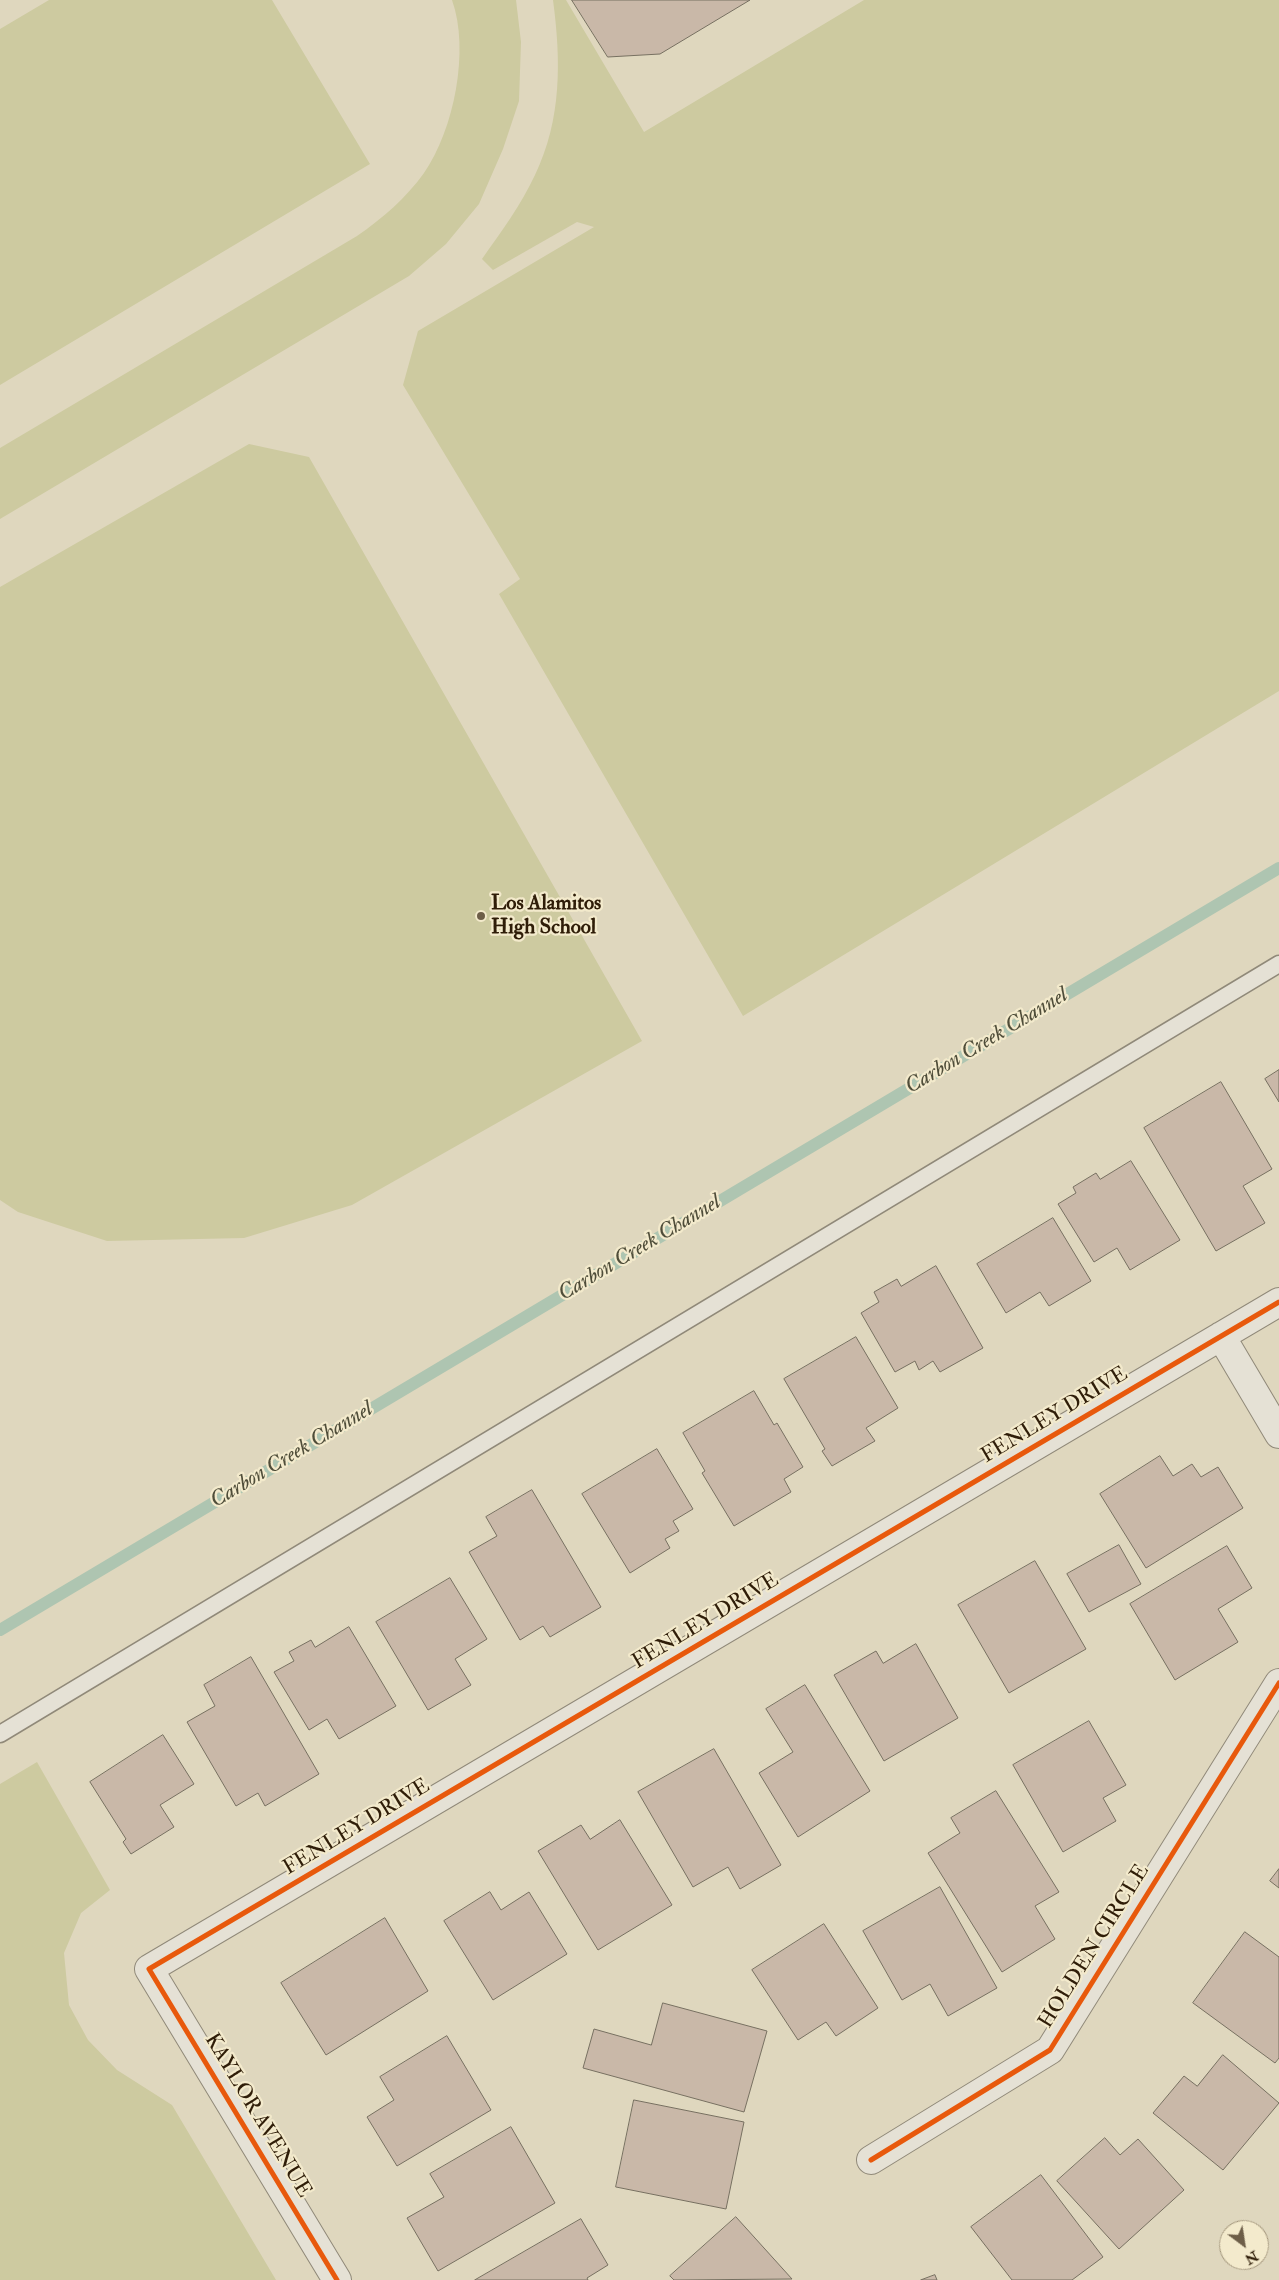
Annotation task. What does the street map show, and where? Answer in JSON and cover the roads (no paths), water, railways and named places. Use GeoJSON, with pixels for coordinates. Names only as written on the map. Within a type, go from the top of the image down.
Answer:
{"type":"FeatureCollection","features":[{"type":"Feature","properties":{"kind":"street","name":"FENLEY DRIVE"},"geometry":{"type":"LineString","coordinates":[[149,1969],[1279,1302]]}},
{"type":"Feature","properties":{"kind":"street"},"geometry":{"type":"LineString","coordinates":[[1221,1336],[1279,1434]]}},
{"type":"Feature","properties":{"kind":"street","name":"HOLDEN CIRCLE"},"geometry":{"type":"LineString","coordinates":[[870,2160],[1050,2050],[1279,1683]]}},
{"type":"Feature","properties":{"kind":"street","name":"KAYLOR AVENUE"},"geometry":{"type":"LineString","coordinates":[[149,1969],[336,2280]]}},
{"type":"Feature","properties":{"kind":"lane"},"geometry":{"type":"LineString","coordinates":[[0,1734],[1279,964]]}},
{"type":"Feature","properties":{"kind":"waterway","name":"Carbon Creek Channel"},"geometry":{"type":"LineString","coordinates":[[0,1630],[1279,868]]}},
{"type":"Feature","properties":{"kind":"place","name":"Los Alamitos High School"},"geometry":{"type":"Point","coordinates":[481,916]}}]}
